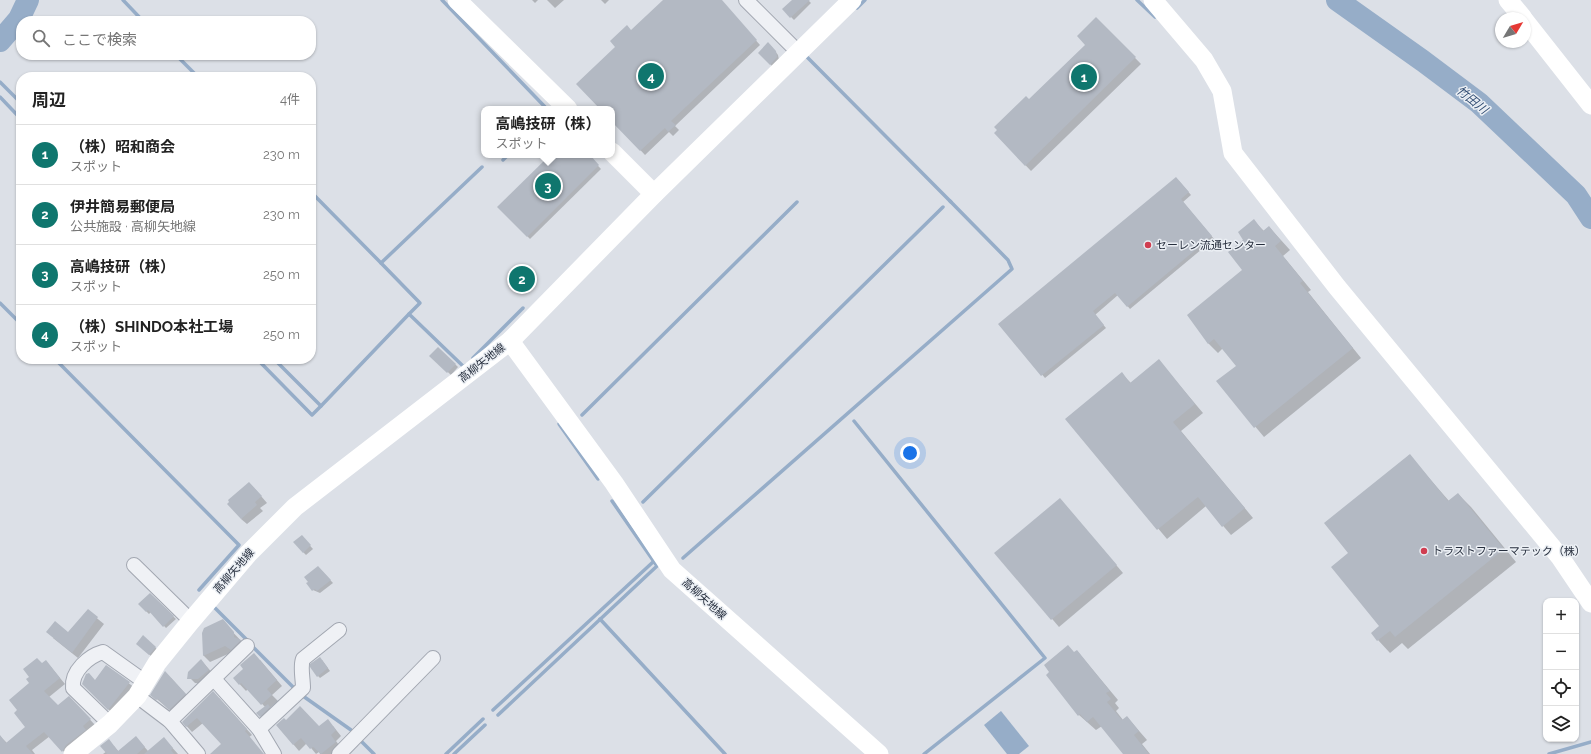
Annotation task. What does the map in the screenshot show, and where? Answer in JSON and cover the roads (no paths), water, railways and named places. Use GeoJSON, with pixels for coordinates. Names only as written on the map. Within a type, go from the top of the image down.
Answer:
{"type":"FeatureCollection","features":[{"type":"Feature","properties":{"kind":"street"},"geometry":{"type":"LineString","coordinates":[[457,0],[565,106]]}},
{"type":"Feature","properties":{"kind":"street"},"geometry":{"type":"LineString","coordinates":[[746,0],[799,52]]}},
{"type":"Feature","properties":{"kind":"street"},"geometry":{"type":"LineString","coordinates":[[510,341],[654,194],[852,0]]}},
{"type":"Feature","properties":{"kind":"street"},"geometry":{"type":"LineString","coordinates":[[1153,0],[1204,60],[1222,91],[1233,153],[1337,287],[1560,557],[1591,603]]}},
{"type":"Feature","properties":{"kind":"street"},"geometry":{"type":"LineString","coordinates":[[1508,0],[1518,12]]}},
{"type":"Feature","properties":{"kind":"street"},"geometry":{"type":"LineString","coordinates":[[1531,29],[1591,104]]}},
{"type":"Feature","properties":{"kind":"street"},"geometry":{"type":"LineString","coordinates":[[615,155],[654,194]]}},
{"type":"Feature","properties":{"kind":"street","name":"高柳矢地線"},"geometry":{"type":"LineString","coordinates":[[74,754],[110,724],[141,689],[157,663],[191,621],[248,554],[295,507],[510,341],[614,483],[672,570],[878,754]]}},
{"type":"Feature","properties":{"kind":"street"},"geometry":{"type":"LineString","coordinates":[[134,565],[191,621]]}},
{"type":"Feature","properties":{"kind":"street"},"geometry":{"type":"LineString","coordinates":[[259,729],[303,688],[301,664],[303,658],[339,630]]}},
{"type":"Feature","properties":{"kind":"street"},"geometry":{"type":"LineString","coordinates":[[170,721],[247,646]]}},
{"type":"Feature","properties":{"kind":"street"},"geometry":{"type":"LineString","coordinates":[[110,724],[73,688],[72,680],[77,671],[94,654],[103,652],[141,689],[198,754]]}},
{"type":"Feature","properties":{"kind":"street"},"geometry":{"type":"LineString","coordinates":[[339,754],[433,658]]}},
{"type":"Feature","properties":{"kind":"street"},"geometry":{"type":"LineString","coordinates":[[214,679],[259,729],[274,754]]}},
{"type":"Feature","properties":{"kind":"water"},"geometry":{"type":"Polygon","coordinates":[[[1001,711],[1029,746],[1019,754],[1007,754],[984,725],[1001,711]]]}},
{"type":"Feature","properties":{"kind":"waterway"},"geometry":{"type":"LineString","coordinates":[[20,16],[28,0]]}},
{"type":"Feature","properties":{"kind":"waterway"},"geometry":{"type":"LineString","coordinates":[[123,0],[138,16]]}},
{"type":"Feature","properties":{"kind":"waterway"},"geometry":{"type":"LineString","coordinates":[[442,0],[544,106]]}},
{"type":"Feature","properties":{"kind":"waterway"},"geometry":{"type":"LineString","coordinates":[[857,8],[865,0]]}},
{"type":"Feature","properties":{"kind":"waterway"},"geometry":{"type":"LineString","coordinates":[[1137,0],[1155,17]]}},
{"type":"Feature","properties":{"kind":"waterway","name":"竹田川"},"geometry":{"type":"LineString","coordinates":[[1337,0],[1479,103],[1576,195],[1591,218]]}},
{"type":"Feature","properties":{"kind":"waterway"},"geometry":{"type":"LineString","coordinates":[[0,41],[16,22]]}},
{"type":"Feature","properties":{"kind":"waterway"},"geometry":{"type":"LineString","coordinates":[[807,57],[951,202]]}},
{"type":"Feature","properties":{"kind":"waterway"},"geometry":{"type":"LineString","coordinates":[[181,60],[193,72]]}},
{"type":"Feature","properties":{"kind":"waterway"},"geometry":{"type":"LineString","coordinates":[[0,82],[16,98]]}},
{"type":"Feature","properties":{"kind":"waterway"},"geometry":{"type":"LineString","coordinates":[[0,97],[16,114]]}},
{"type":"Feature","properties":{"kind":"waterway"},"geometry":{"type":"LineString","coordinates":[[316,197],[381,263],[482,167]]}},
{"type":"Feature","properties":{"kind":"waterway"},"geometry":{"type":"LineString","coordinates":[[683,558],[1012,269],[1008,260],[950,201]]}},
{"type":"Feature","properties":{"kind":"waterway"},"geometry":{"type":"LineString","coordinates":[[582,415],[797,202]]}},
{"type":"Feature","properties":{"kind":"waterway"},"geometry":{"type":"LineString","coordinates":[[643,502],[943,207]]}},
{"type":"Feature","properties":{"kind":"waterway"},"geometry":{"type":"LineString","coordinates":[[381,263],[420,303],[409,314],[464,367],[466,365]]}},
{"type":"Feature","properties":{"kind":"waterway"},"geometry":{"type":"LineString","coordinates":[[0,303],[16,319]]}},
{"type":"Feature","properties":{"kind":"waterway"},"geometry":{"type":"LineString","coordinates":[[473,358],[523,308]]}},
{"type":"Feature","properties":{"kind":"waterway"},"geometry":{"type":"LineString","coordinates":[[279,364],[321,406],[409,314]]}},
{"type":"Feature","properties":{"kind":"waterway"},"geometry":{"type":"LineString","coordinates":[[60,364],[239,545],[199,590]]}},
{"type":"Feature","properties":{"kind":"waterway"},"geometry":{"type":"LineString","coordinates":[[262,364],[312,415],[321,406]]}},
{"type":"Feature","properties":{"kind":"waterway"},"geometry":{"type":"LineString","coordinates":[[854,421],[1045,658],[924,754]]}},
{"type":"Feature","properties":{"kind":"waterway"},"geometry":{"type":"LineString","coordinates":[[559,424],[598,479]]}},
{"type":"Feature","properties":{"kind":"waterway"},"geometry":{"type":"LineString","coordinates":[[498,715],[657,566],[612,501]]}},
{"type":"Feature","properties":{"kind":"waterway"},"geometry":{"type":"LineString","coordinates":[[493,710],[653,562]]}},
{"type":"Feature","properties":{"kind":"waterway"},"geometry":{"type":"LineString","coordinates":[[214,607],[247,640]]}},
{"type":"Feature","properties":{"kind":"waterway"},"geometry":{"type":"LineString","coordinates":[[600,619],[725,754]]}},
{"type":"Feature","properties":{"kind":"waterway"},"geometry":{"type":"LineString","coordinates":[[252,646],[295,689]]}},
{"type":"Feature","properties":{"kind":"waterway"},"geometry":{"type":"LineString","coordinates":[[303,696],[351,730]]}},
{"type":"Feature","properties":{"kind":"waterway"},"geometry":{"type":"LineString","coordinates":[[446,754],[483,719]]}},
{"type":"Feature","properties":{"kind":"waterway"},"geometry":{"type":"LineString","coordinates":[[454,754],[485,725]]}},
{"type":"Feature","properties":{"kind":"waterway"},"geometry":{"type":"LineString","coordinates":[[361,741],[374,754]]}},
{"type":"Feature","properties":{"kind":"waterway"},"geometry":{"type":"LineString","coordinates":[[1549,754],[1591,742]]}},
{"type":"Feature","properties":{"kind":"place","name":"（株）SHINDO本社工場"},"geometry":{"type":"Point","coordinates":[651,76]}},
{"type":"Feature","properties":{"kind":"place","name":"（株）昭和商会"},"geometry":{"type":"Point","coordinates":[1084,77]}},
{"type":"Feature","properties":{"kind":"place","name":"高嶋技研（株）"},"geometry":{"type":"Point","coordinates":[548,186]}},
{"type":"Feature","properties":{"kind":"place","name":"セーレン流通センター"},"geometry":{"type":"Point","coordinates":[1148,245]}},
{"type":"Feature","properties":{"kind":"place","name":"伊井簡易郵便局"},"geometry":{"type":"Point","coordinates":[522,279]}},
{"type":"Feature","properties":{"kind":"place","name":"トラストファーマテック（株）"},"geometry":{"type":"Point","coordinates":[1424,551]}}]}
